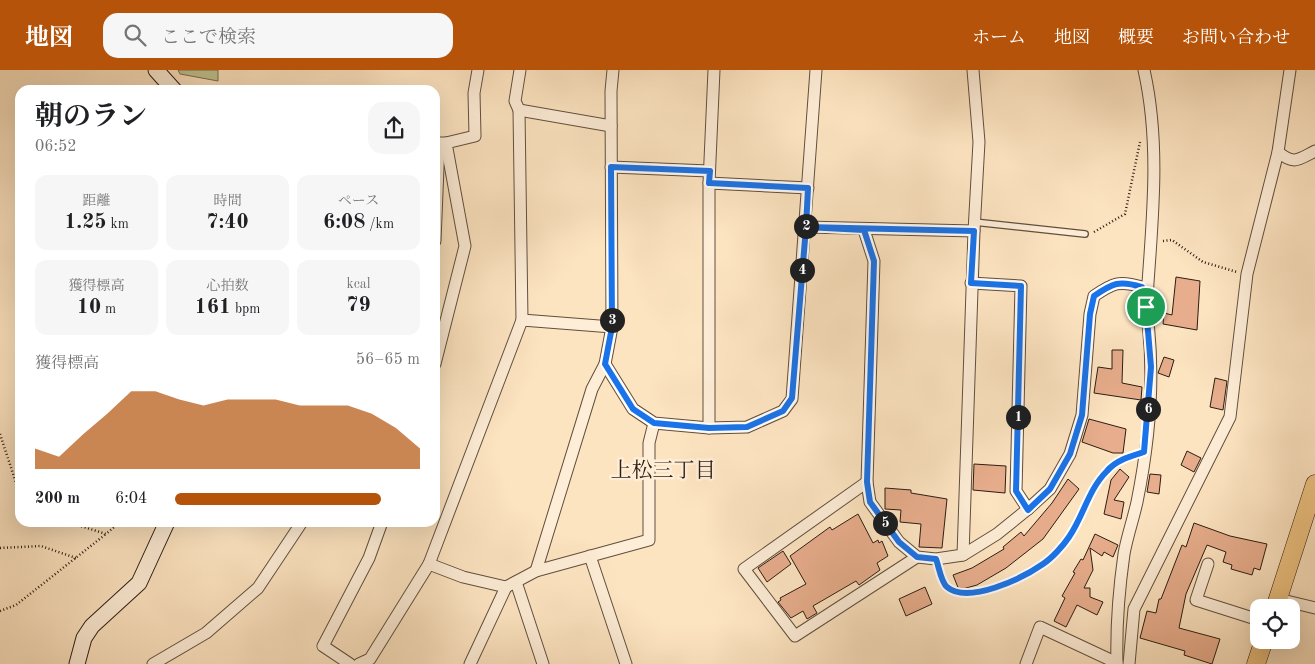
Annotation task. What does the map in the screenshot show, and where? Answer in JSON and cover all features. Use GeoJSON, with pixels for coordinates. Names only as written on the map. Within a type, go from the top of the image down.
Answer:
{"type":"FeatureCollection","features":[{"type":"Feature","properties":{"kind":"main road"},"geometry":{"type":"LineString","coordinates":[[1279,599],[1315,484]]}},
{"type":"Feature","properties":{"kind":"main road"},"geometry":{"type":"LineString","coordinates":[[1256,664],[1261,649]]}},
{"type":"Feature","properties":{"kind":"street"},"geometry":{"type":"LineString","coordinates":[[156,70],[170,85]]}},
{"type":"Feature","properties":{"kind":"street"},"geometry":{"type":"LineString","coordinates":[[440,143],[475,136],[474,93],[478,70]]}},
{"type":"Feature","properties":{"kind":"street"},"geometry":{"type":"LineString","coordinates":[[368,662],[429,564],[522,320],[519,110],[515,101],[520,70]]}},
{"type":"Feature","properties":{"kind":"street"},"geometry":{"type":"LineString","coordinates":[[536,572],[592,389],[605,364],[612,327],[611,126],[613,70]]}},
{"type":"Feature","properties":{"kind":"street"},"geometry":{"type":"LineString","coordinates":[[709,428],[709,177],[714,70]]}},
{"type":"Feature","properties":{"kind":"street"},"geometry":{"type":"LineString","coordinates":[[605,364],[633,409],[654,423],[709,428],[747,427],[783,411],[792,398],[816,70]]}},
{"type":"Feature","properties":{"kind":"street"},"geometry":{"type":"LineString","coordinates":[[962,556],[971,283],[979,142],[973,70]]}},
{"type":"Feature","properties":{"kind":"street"},"geometry":{"type":"LineString","coordinates":[[1144,70],[1155,142],[1146,307]]}},
{"type":"Feature","properties":{"kind":"street"},"geometry":{"type":"LineString","coordinates":[[1129,664],[1134,610],[1230,417],[1246,274],[1278,152],[1290,70]]}},
{"type":"Feature","properties":{"kind":"street"},"geometry":{"type":"LineString","coordinates":[[519,110],[611,126]]}},
{"type":"Feature","properties":{"kind":"street"},"geometry":{"type":"LineString","coordinates":[[440,344],[465,246],[446,143]]}},
{"type":"Feature","properties":{"kind":"street"},"geometry":{"type":"LineString","coordinates":[[1278,152],[1288,160],[1296,161],[1315,151]]}},
{"type":"Feature","properties":{"kind":"street"},"geometry":{"type":"LineString","coordinates":[[611,167],[808,188]]}},
{"type":"Feature","properties":{"kind":"street"},"geometry":{"type":"LineString","coordinates":[[806,227],[864,230],[974,226]]}},
{"type":"Feature","properties":{"kind":"street"},"geometry":{"type":"LineString","coordinates":[[864,230],[874,261],[867,482],[870,502],[899,542],[917,557],[936,559],[962,556],[997,534],[1028,510],[1050,489],[1070,454],[1082,415],[1090,314],[1094,296],[1111,284],[1127,282],[1142,287],[1146,307],[1151,367],[1144,452],[1137,501],[1124,553],[1117,663],[1040,627],[1026,664]]}},
{"type":"Feature","properties":{"kind":"street"},"geometry":{"type":"LineString","coordinates":[[971,283],[1021,286],[1016,491],[1028,510]]}},
{"type":"Feature","properties":{"kind":"street"},"geometry":{"type":"LineString","coordinates":[[522,320],[612,327]]}},
{"type":"Feature","properties":{"kind":"street"},"geometry":{"type":"LineString","coordinates":[[470,664],[511,585],[536,572],[649,540],[649,442],[654,423]]}},
{"type":"Feature","properties":{"kind":"street"},"geometry":{"type":"LineString","coordinates":[[867,482],[744,569],[795,636],[917,557]]}},
{"type":"Feature","properties":{"kind":"street"},"geometry":{"type":"LineString","coordinates":[[77,664],[84,638],[92,626],[138,583],[165,527]]}},
{"type":"Feature","properties":{"kind":"street"},"geometry":{"type":"LineString","coordinates":[[153,664],[206,634],[258,588],[299,527]]}},
{"type":"Feature","properties":{"kind":"street"},"geometry":{"type":"LineString","coordinates":[[350,664],[323,646],[369,558],[380,527]]}},
{"type":"Feature","properties":{"kind":"street"},"geometry":{"type":"LineString","coordinates":[[590,556],[626,664]]}},
{"type":"Feature","properties":{"kind":"street"},"geometry":{"type":"LineString","coordinates":[[429,564],[463,578],[511,585]]}},
{"type":"Feature","properties":{"kind":"street"},"geometry":{"type":"LineString","coordinates":[[1208,564],[1196,600],[1250,617]]}},
{"type":"Feature","properties":{"kind":"street"},"geometry":{"type":"LineString","coordinates":[[511,585],[543,664]]}},
{"type":"Feature","properties":{"kind":"street"},"geometry":{"type":"LineString","coordinates":[[1300,606],[1315,608]]}},
{"type":"Feature","properties":{"kind":"lane"},"geometry":{"type":"LineString","coordinates":[[974,226],[1085,234]]}},
{"type":"Feature","properties":{"kind":"path"},"geometry":{"type":"LineString","coordinates":[[1085,234],[1091,234],[1125,214],[1140,141]]}},
{"type":"Feature","properties":{"kind":"path"},"geometry":{"type":"LineString","coordinates":[[1159,248],[1163,241],[1172,240],[1203,262],[1246,274]]}},
{"type":"Feature","properties":{"kind":"path"},"geometry":{"type":"LineString","coordinates":[[0,434],[15,480]]}},
{"type":"Feature","properties":{"kind":"path"},"geometry":{"type":"LineString","coordinates":[[936,559],[946,586],[958,594],[993,589],[1043,564],[1068,538],[1080,518],[1093,486],[1108,468],[1126,457],[1144,452]]}},
{"type":"Feature","properties":{"kind":"path"},"geometry":{"type":"LineString","coordinates":[[84,527],[106,534]]}},
{"type":"Feature","properties":{"kind":"path"},"geometry":{"type":"LineString","coordinates":[[0,612],[16,605],[114,527]]}},
{"type":"Feature","properties":{"kind":"path"},"geometry":{"type":"LineString","coordinates":[[0,548],[41,546],[76,558]]}},
{"type":"Feature","properties":{"kind":"green space"},"geometry":{"type":"Polygon","coordinates":[[[178,70],[218,70],[218,81],[180,74],[178,70]]]}},
{"type":"Feature","properties":{"kind":"building"},"geometry":{"type":"Polygon","coordinates":[[[1176,277],[1200,281],[1197,330],[1163,324],[1164,313],[1172,315],[1176,277]]]}},
{"type":"Feature","properties":{"kind":"building"},"geometry":{"type":"Polygon","coordinates":[[[1112,350],[1123,350],[1122,383],[1142,387],[1141,400],[1094,393],[1098,367],[1112,369],[1112,350]]]}},
{"type":"Feature","properties":{"kind":"building"},"geometry":{"type":"Polygon","coordinates":[[[1164,357],[1174,360],[1169,377],[1158,373],[1164,357]]]}},
{"type":"Feature","properties":{"kind":"building"},"geometry":{"type":"Polygon","coordinates":[[[1215,378],[1227,381],[1223,410],[1210,407],[1215,378]]]}},
{"type":"Feature","properties":{"kind":"building"},"geometry":{"type":"Polygon","coordinates":[[[1089,419],[1126,429],[1123,453],[1113,453],[1082,442],[1089,419]]]}},
{"type":"Feature","properties":{"kind":"building"},"geometry":{"type":"Polygon","coordinates":[[[1187,451],[1201,458],[1194,472],[1181,465],[1187,451]]]}},
{"type":"Feature","properties":{"kind":"building"},"geometry":{"type":"Polygon","coordinates":[[[974,464],[1006,466],[1005,493],[973,490],[974,464]]]}},
{"type":"Feature","properties":{"kind":"building"},"geometry":{"type":"Polygon","coordinates":[[[1120,469],[1129,477],[1114,500],[1124,502],[1121,519],[1104,514],[1111,480],[1120,469]]]}},
{"type":"Feature","properties":{"kind":"building"},"geometry":{"type":"Polygon","coordinates":[[[1150,474],[1161,475],[1159,494],[1147,492],[1150,474]]]}},
{"type":"Feature","properties":{"kind":"building"},"geometry":{"type":"Polygon","coordinates":[[[1068,479],[1079,489],[1043,539],[1006,568],[977,585],[959,590],[953,575],[972,568],[1004,549],[1003,547],[1021,532],[1024,536],[1052,503],[1068,479]]]}},
{"type":"Feature","properties":{"kind":"building"},"geometry":{"type":"Polygon","coordinates":[[[885,488],[911,490],[911,493],[947,499],[942,548],[919,547],[921,524],[900,522],[901,510],[885,509],[885,488]]]}},
{"type":"Feature","properties":{"kind":"building"},"geometry":{"type":"Polygon","coordinates":[[[858,514],[873,543],[878,540],[879,543],[882,541],[888,556],[877,563],[880,570],[859,585],[856,581],[813,606],[817,613],[807,619],[803,611],[791,618],[778,602],[781,600],[780,598],[806,584],[790,556],[830,527],[832,530],[858,514]]]}},
{"type":"Feature","properties":{"kind":"building"},"geometry":{"type":"Polygon","coordinates":[[[1194,523],[1230,536],[1267,544],[1260,570],[1254,568],[1252,575],[1231,569],[1232,565],[1223,562],[1226,552],[1207,545],[1186,594],[1179,628],[1220,639],[1212,664],[1184,655],[1185,651],[1140,638],[1147,611],[1156,613],[1159,599],[1161,599],[1182,545],[1186,547],[1194,523]]]}},
{"type":"Feature","properties":{"kind":"building"},"geometry":{"type":"Polygon","coordinates":[[[1095,534],[1118,545],[1113,557],[1104,552],[1102,556],[1090,548],[1093,570],[1084,588],[1090,588],[1090,597],[1103,602],[1097,615],[1077,605],[1066,627],[1054,621],[1065,598],[1062,596],[1075,573],[1073,572],[1081,559],[1083,560],[1095,534]]]}},
{"type":"Feature","properties":{"kind":"building"},"geometry":{"type":"Polygon","coordinates":[[[783,551],[791,564],[767,582],[758,568],[783,551]]]}},
{"type":"Feature","properties":{"kind":"building"},"geometry":{"type":"Polygon","coordinates":[[[925,587],[932,604],[906,616],[899,599],[925,587]]]}},
{"type":"Feature","properties":{"kind":"district","name":"上松三丁目"},"geometry":{"type":"Point","coordinates":[663,471]}},
{"type":"Feature","properties":{"kind":"route"},"geometry":{"type":"LineString","coordinates":[[1146,307],[1142,287],[1127,282],[1111,284],[1094,296],[1090,314],[1086,386],[1082,415],[1070,454],[1050,489],[1028,510],[1016,491],[1021,286],[971,283],[974,231],[864,230],[806,227],[808,188],[709,183],[710,171],[611,167],[612,327],[605,364],[633,409],[654,423],[709,428],[747,427],[783,411],[792,398],[806,227],[864,230],[874,261],[867,482],[870,502],[899,542],[917,557],[936,559],[946,586],[958,594],[969,594],[993,589],[1043,564],[1068,538],[1080,518],[1093,486],[1108,468],[1126,457],[1144,452],[1151,367],[1146,307]]}}]}
